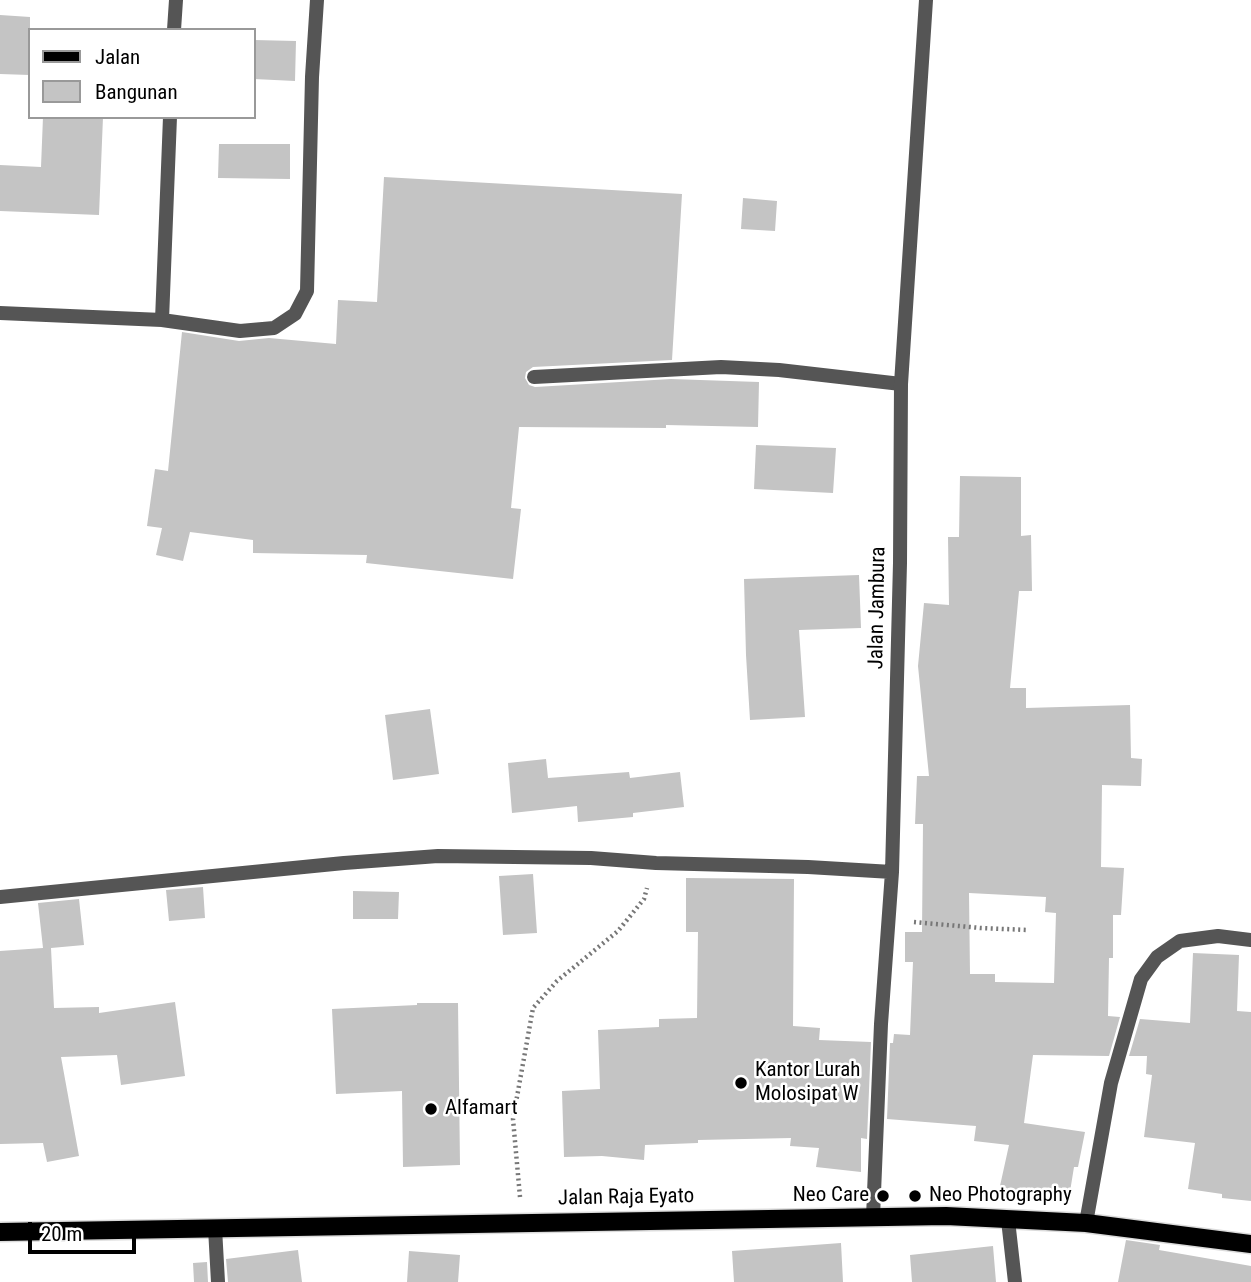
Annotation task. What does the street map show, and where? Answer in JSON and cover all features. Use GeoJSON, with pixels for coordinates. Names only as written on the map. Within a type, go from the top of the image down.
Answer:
{"type":"FeatureCollection","features":[{"type":"Feature","properties":{"kind":"main road","name":"Jalan Raja Eyato"},"geometry":{"type":"LineString","coordinates":[[0,1232],[946,1216],[1086,1223],[1251,1244]]}},
{"type":"Feature","properties":{"kind":"street"},"geometry":{"type":"LineString","coordinates":[[174,28],[176,0]]}},
{"type":"Feature","properties":{"kind":"street"},"geometry":{"type":"LineString","coordinates":[[0,313],[162,320],[240,331],[274,328],[295,314],[306,291],[317,0]]}},
{"type":"Feature","properties":{"kind":"street","name":"Jalan Jambura"},"geometry":{"type":"LineString","coordinates":[[873,1217],[881,1024],[892,872],[900,564],[901,384],[926,0]]}},
{"type":"Feature","properties":{"kind":"street"},"geometry":{"type":"LineString","coordinates":[[162,320],[170,119]]}},
{"type":"Feature","properties":{"kind":"street"},"geometry":{"type":"LineString","coordinates":[[534,377],[721,367],[779,370],[901,384]]}},
{"type":"Feature","properties":{"kind":"street"},"geometry":{"type":"LineString","coordinates":[[0,897],[438,856],[591,858],[892,872]]}},
{"type":"Feature","properties":{"kind":"street"},"geometry":{"type":"LineString","coordinates":[[1086,1223],[1111,1083],[1142,979],[1157,957],[1180,941],[1218,936],[1251,940]]}},
{"type":"Feature","properties":{"kind":"street"},"geometry":{"type":"LineString","coordinates":[[1008,1220],[1015,1282]]}},
{"type":"Feature","properties":{"kind":"street"},"geometry":{"type":"LineString","coordinates":[[215,1228],[218,1282]]}},
{"type":"Feature","properties":{"kind":"path"},"geometry":{"type":"LineString","coordinates":[[523,1222],[513,1119],[533,1008],[557,981],[618,932],[643,899],[656,863]]}},
{"type":"Feature","properties":{"kind":"path"},"geometry":{"type":"LineString","coordinates":[[889,919],[1028,930]]}},
{"type":"Feature","properties":{"kind":"building"},"geometry":{"type":"Polygon","coordinates":[[[0,15],[30,17],[28,75],[0,74],[0,15]]]}},
{"type":"Feature","properties":{"kind":"building"},"geometry":{"type":"Polygon","coordinates":[[[256,40],[296,41],[295,81],[256,79],[256,40]]]}},
{"type":"Feature","properties":{"kind":"building"},"geometry":{"type":"Polygon","coordinates":[[[43,119],[103,119],[99,215],[0,211],[0,165],[41,167],[43,119]]]}},
{"type":"Feature","properties":{"kind":"building"},"geometry":{"type":"Polygon","coordinates":[[[219,144],[290,144],[290,179],[218,178],[219,144]]]}},
{"type":"Feature","properties":{"kind":"building"},"geometry":{"type":"Polygon","coordinates":[[[384,177],[682,194],[672,360],[533,367],[526,372],[525,378],[529,385],[535,387],[671,379],[759,382],[758,427],[519,427],[511,508],[521,509],[513,579],[366,563],[367,555],[253,553],[253,540],[190,532],[183,561],[156,555],[162,528],[147,526],[155,469],[168,471],[182,332],[239,341],[269,338],[336,344],[338,300],[377,302],[384,177]]]}},
{"type":"Feature","properties":{"kind":"building"},"geometry":{"type":"Polygon","coordinates":[[[743,198],[777,201],[775,231],[741,229],[743,198]]]}},
{"type":"Feature","properties":{"kind":"building"},"geometry":{"type":"Polygon","coordinates":[[[756,445],[836,448],[833,493],[754,489],[756,445]]]}},
{"type":"Feature","properties":{"kind":"building"},"geometry":{"type":"Polygon","coordinates":[[[960,476],[1021,477],[1021,536],[1031,535],[1032,591],[1019,591],[1010,688],[1026,688],[1026,708],[1130,705],[1131,758],[1142,759],[1141,786],[1102,785],[1101,867],[1124,868],[1121,915],[1113,915],[1113,958],[1109,958],[1108,1016],[1120,1017],[1109,1056],[1033,1055],[1024,1123],[1085,1132],[1078,1167],[1074,1167],[1068,1204],[998,1195],[1009,1145],[974,1141],[976,1126],[887,1119],[890,1043],[893,1043],[894,1034],[910,1035],[913,962],[905,962],[905,932],[922,932],[923,824],[915,824],[917,776],[929,776],[918,666],[924,603],[949,605],[948,537],[959,537],[960,476]],[[969,893],[970,974],[995,974],[995,982],[1054,983],[1056,913],[1045,912],[1046,897],[969,893]]]}},
{"type":"Feature","properties":{"kind":"building"},"geometry":{"type":"Polygon","coordinates":[[[859,575],[861,628],[799,630],[805,717],[750,720],[744,579],[859,575]]]}},
{"type":"Feature","properties":{"kind":"building"},"geometry":{"type":"Polygon","coordinates":[[[430,709],[439,774],[393,780],[385,715],[430,709]]]}},
{"type":"Feature","properties":{"kind":"building"},"geometry":{"type":"Polygon","coordinates":[[[546,759],[548,778],[629,772],[630,778],[680,772],[684,807],[633,813],[633,817],[578,822],[577,806],[512,813],[508,763],[546,759]]]}},
{"type":"Feature","properties":{"kind":"building"},"geometry":{"type":"Polygon","coordinates":[[[533,874],[537,933],[503,935],[499,876],[533,874]]]}},
{"type":"Feature","properties":{"kind":"building"},"geometry":{"type":"Polygon","coordinates":[[[686,878],[794,879],[793,1026],[820,1028],[819,1040],[871,1042],[867,1139],[861,1138],[861,1172],[816,1167],[819,1148],[790,1146],[791,1138],[698,1140],[698,1143],[645,1145],[644,1160],[602,1156],[564,1157],[562,1091],[600,1089],[598,1030],[659,1027],[659,1019],[697,1018],[698,932],[686,932],[686,878]]]}},
{"type":"Feature","properties":{"kind":"building"},"geometry":{"type":"Polygon","coordinates":[[[203,887],[205,918],[169,921],[166,890],[203,887]]]}},
{"type":"Feature","properties":{"kind":"building"},"geometry":{"type":"Polygon","coordinates":[[[353,891],[399,892],[398,919],[353,919],[353,891]]]}},
{"type":"Feature","properties":{"kind":"building"},"geometry":{"type":"Polygon","coordinates":[[[79,899],[84,945],[51,948],[54,1008],[99,1007],[99,1013],[175,1002],[185,1076],[121,1085],[117,1055],[61,1057],[79,1156],[47,1162],[43,1143],[0,1144],[0,951],[43,948],[38,903],[79,899]]]}},
{"type":"Feature","properties":{"kind":"building"},"geometry":{"type":"Polygon","coordinates":[[[1193,953],[1239,955],[1237,1011],[1251,1012],[1251,1201],[1222,1198],[1222,1194],[1188,1189],[1195,1143],[1144,1137],[1152,1075],[1146,1074],[1147,1056],[1129,1056],[1140,1019],[1190,1023],[1193,953]]]}},
{"type":"Feature","properties":{"kind":"building"},"geometry":{"type":"Polygon","coordinates":[[[458,1003],[460,1165],[403,1167],[402,1091],[336,1094],[332,1009],[458,1003]]]}},
{"type":"Feature","properties":{"kind":"building"},"geometry":{"type":"Polygon","coordinates":[[[1126,1240],[1160,1245],[1159,1250],[1251,1266],[1251,1282],[1118,1282],[1126,1240]]]}},
{"type":"Feature","properties":{"kind":"building"},"geometry":{"type":"Polygon","coordinates":[[[841,1243],[843,1282],[734,1282],[732,1251],[841,1243]]]}},
{"type":"Feature","properties":{"kind":"building"},"geometry":{"type":"Polygon","coordinates":[[[993,1246],[996,1282],[912,1282],[910,1255],[993,1246]]]}},
{"type":"Feature","properties":{"kind":"building"},"geometry":{"type":"Polygon","coordinates":[[[298,1250],[302,1282],[228,1282],[226,1259],[298,1250]]]}},
{"type":"Feature","properties":{"kind":"building"},"geometry":{"type":"Polygon","coordinates":[[[409,1251],[460,1255],[458,1282],[407,1282],[409,1251]]]}},
{"type":"Feature","properties":{"kind":"building"},"geometry":{"type":"Polygon","coordinates":[[[207,1262],[208,1282],[194,1282],[193,1263],[207,1262]]]}},
{"type":"Feature","properties":{"kind":"place","name":"Kantor Lurah Molosipat W"},"geometry":{"type":"Point","coordinates":[741,1083]}},
{"type":"Feature","properties":{"kind":"place","name":"Alfamart"},"geometry":{"type":"Point","coordinates":[431,1109]}},
{"type":"Feature","properties":{"kind":"place","name":"Neo Care"},"geometry":{"type":"Point","coordinates":[883,1196]}},
{"type":"Feature","properties":{"kind":"place","name":"Neo Photography"},"geometry":{"type":"Point","coordinates":[915,1196]}}]}
